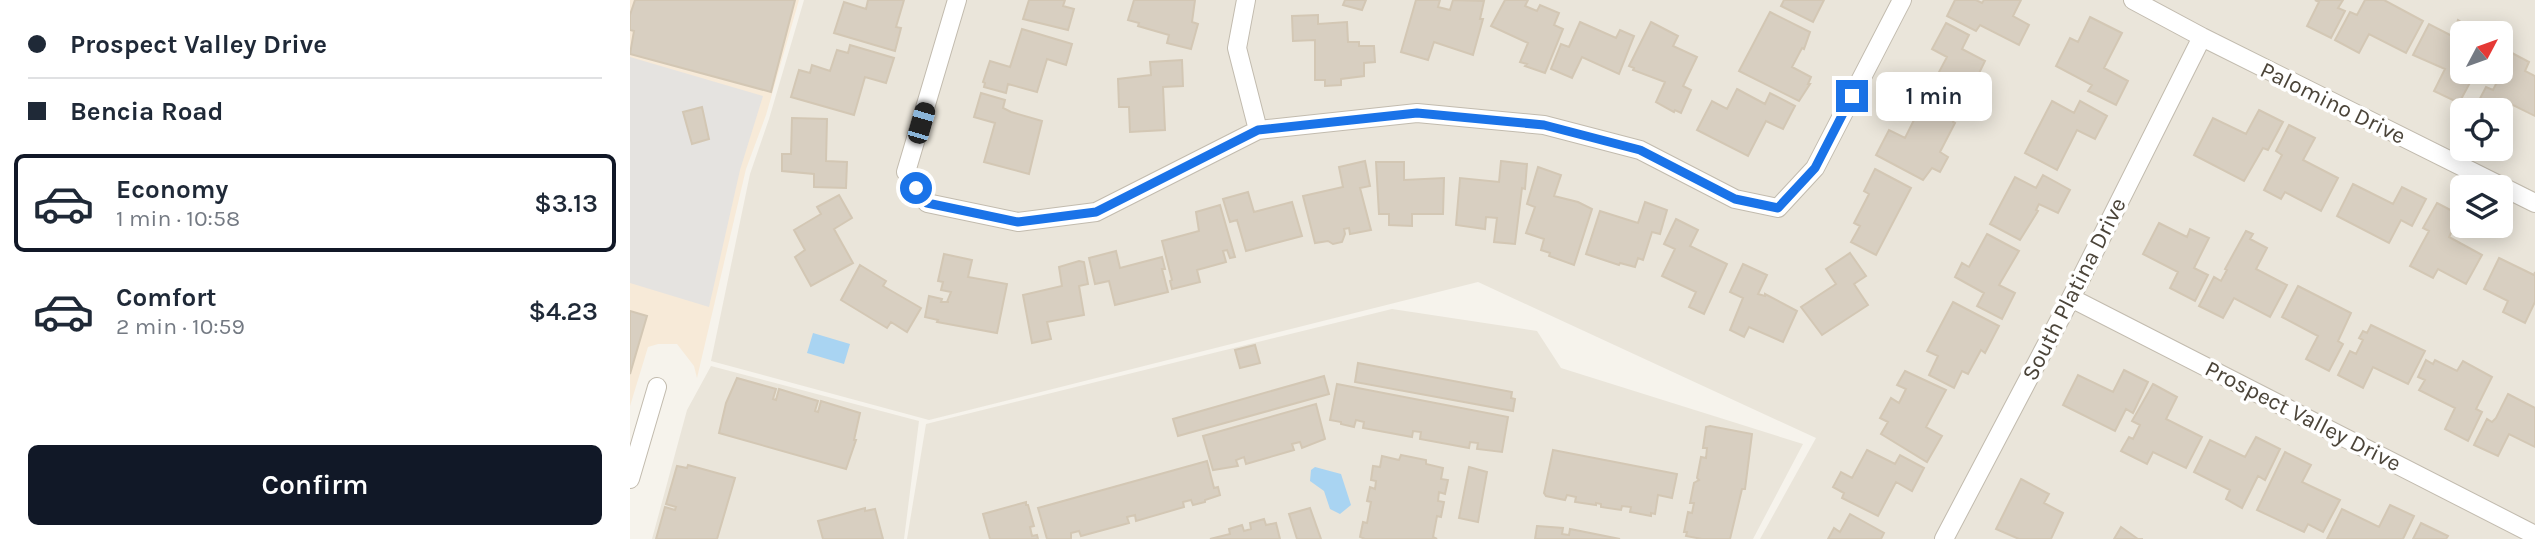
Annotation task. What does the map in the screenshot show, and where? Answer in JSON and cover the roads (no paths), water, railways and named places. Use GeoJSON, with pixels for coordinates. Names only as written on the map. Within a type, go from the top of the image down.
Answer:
{"type":"FeatureCollection","features":[{"type":"Feature","properties":{"kind":"street"},"geometry":{"type":"LineString","coordinates":[[957,0],[906,172],[927,203],[1018,222],[1096,212],[1258,130],[1417,113],[1544,125],[1640,150],[1735,199],[1778,208],[1815,168],[1902,0]]}},
{"type":"Feature","properties":{"kind":"street"},"geometry":{"type":"LineString","coordinates":[[1246,0],[1237,48],[1258,130]]}},
{"type":"Feature","properties":{"kind":"street","name":"Palomino Drive"},"geometry":{"type":"LineString","coordinates":[[2133,0],[2535,203]]}},
{"type":"Feature","properties":{"kind":"street","name":"South Platina Drive"},"geometry":{"type":"LineString","coordinates":[[1944,539],[2071,298],[2202,37]]}},
{"type":"Feature","properties":{"kind":"street","name":"Prospect Valley Drive"},"geometry":{"type":"LineString","coordinates":[[2071,298],[2535,535]]}},
{"type":"Feature","properties":{"kind":"street"},"geometry":{"type":"LineString","coordinates":[[630,479],[657,387]]}},
{"type":"Feature","properties":{"kind":"water"},"geometry":{"type":"Polygon","coordinates":[[[813,333],[850,344],[844,364],[807,353],[813,333]]]}},
{"type":"Feature","properties":{"kind":"water"},"geometry":{"type":"Polygon","coordinates":[[[1315,467],[1341,474],[1351,505],[1340,514],[1330,509],[1324,491],[1310,481],[1311,470],[1315,467]]]}}]}
